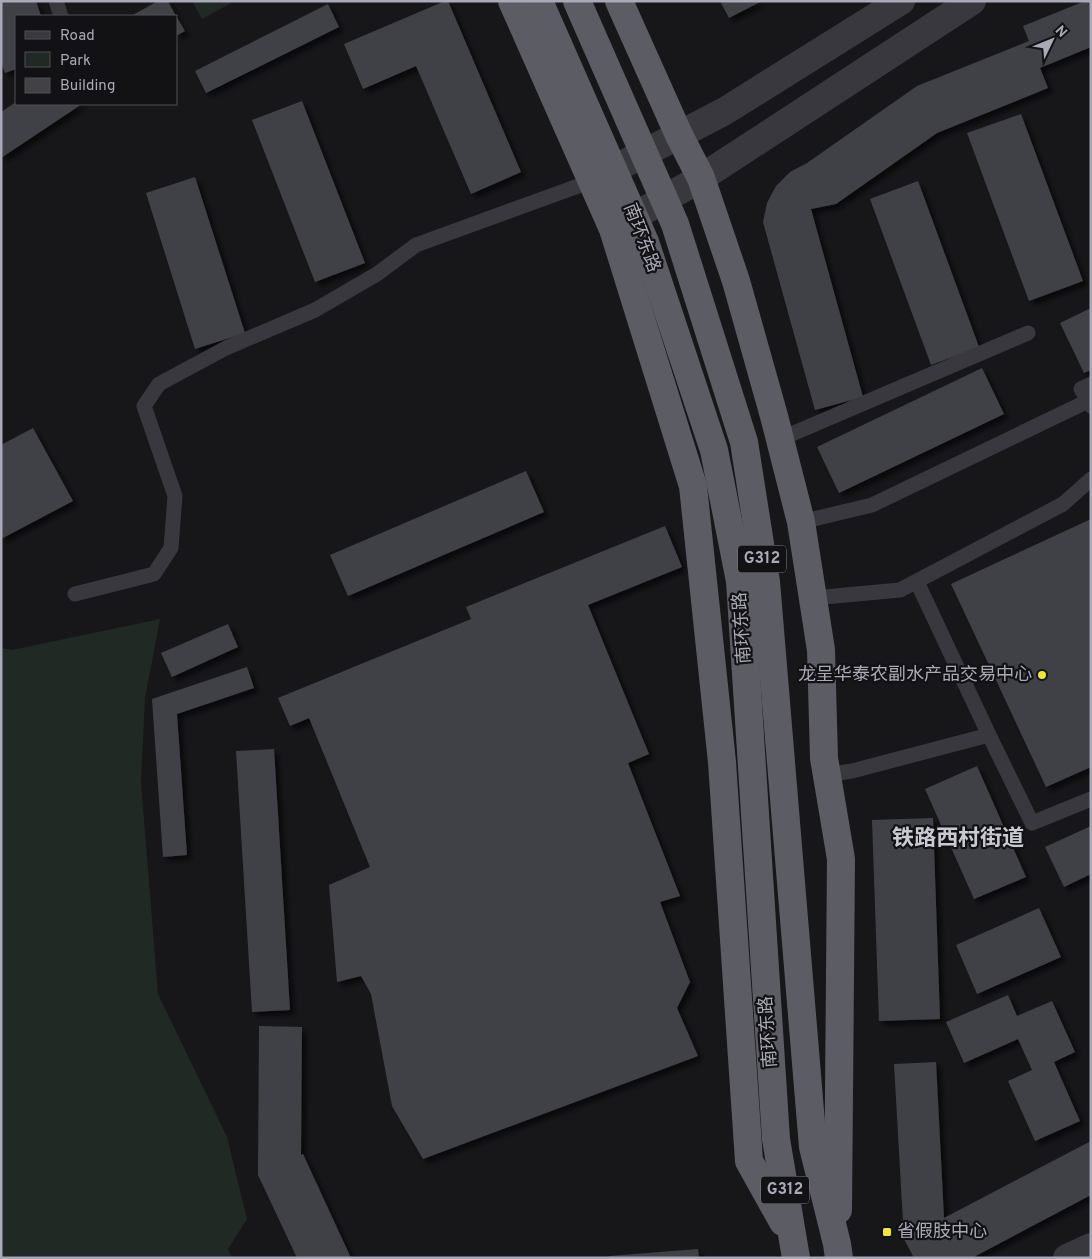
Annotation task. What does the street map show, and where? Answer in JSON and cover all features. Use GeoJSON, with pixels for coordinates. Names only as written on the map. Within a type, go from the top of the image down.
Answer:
{"type":"FeatureCollection","features":[{"type":"Feature","properties":{"kind":"highway"},"geometry":{"type":"LineString","coordinates":[[512,1],[613,228],[693,486],[722,762],[749,1161],[795,1249]]}},
{"type":"Feature","properties":{"kind":"highway","name":"南环东路"},"geometry":{"type":"LineString","coordinates":[[539,1],[645,242],[714,450],[740,581],[776,1138],[795,1249]]}},
{"type":"Feature","properties":{"kind":"highway","name":"南环东路"},"geometry":{"type":"LineString","coordinates":[[576,1],[675,224],[744,442],[766,582],[813,1147],[838,1251]]}},
{"type":"Feature","properties":{"kind":"highway"},"geometry":{"type":"LineString","coordinates":[[619,1],[679,135],[701,178],[736,281],[801,522],[820,650],[826,775],[842,859],[838,1251]]}},
{"type":"Feature","properties":{"kind":"street"},"geometry":{"type":"LineString","coordinates":[[592,181],[725,111],[901,1]]}},
{"type":"Feature","properties":{"kind":"street"},"geometry":{"type":"LineString","coordinates":[[613,228],[701,178],[972,1]]}},
{"type":"Feature","properties":{"kind":"street"},"geometry":{"type":"LineString","coordinates":[[1067,1258],[1091,1246]]}},
{"type":"Feature","properties":{"kind":"lane"},"geometry":{"type":"LineString","coordinates":[[56,1],[60,15]]}},
{"type":"Feature","properties":{"kind":"lane"},"geometry":{"type":"LineString","coordinates":[[75,594],[154,574],[170,548],[175,496],[144,406],[159,384],[226,348],[315,310],[378,274],[416,246],[592,181]]}},
{"type":"Feature","properties":{"kind":"lane"},"geometry":{"type":"LineString","coordinates":[[780,439],[1028,333]]}},
{"type":"Feature","properties":{"kind":"lane"},"geometry":{"type":"LineString","coordinates":[[801,522],[872,505],[1090,404],[1081,389],[1091,384]]}},
{"type":"Feature","properties":{"kind":"lane"},"geometry":{"type":"LineString","coordinates":[[813,598],[900,590],[1063,504],[1091,479]]}},
{"type":"Feature","properties":{"kind":"lane"},"geometry":{"type":"LineString","coordinates":[[917,582],[1032,823],[1091,799]]}},
{"type":"Feature","properties":{"kind":"lane"},"geometry":{"type":"LineString","coordinates":[[826,775],[852,771],[989,734]]}},
{"type":"Feature","properties":{"kind":"green space"},"geometry":{"type":"Polygon","coordinates":[[[192,1],[235,1],[202,19],[192,1]]]}},
{"type":"Feature","properties":{"kind":"green space"},"geometry":{"type":"Polygon","coordinates":[[[160,619],[145,698],[141,782],[158,994],[227,1137],[247,1219],[228,1249],[232,1258],[1,1258],[1,648],[12,650],[160,619]]]}},
{"type":"Feature","properties":{"kind":"building"},"geometry":{"type":"Polygon","coordinates":[[[1,1],[36,1],[41,15],[15,15],[15,69],[5,73],[1,62],[1,1]]]}},
{"type":"Feature","properties":{"kind":"building"},"geometry":{"type":"Polygon","coordinates":[[[158,1],[168,1],[175,15],[133,15],[158,1]]]}},
{"type":"Feature","properties":{"kind":"building"},"geometry":{"type":"Polygon","coordinates":[[[448,1],[521,172],[471,194],[416,66],[363,89],[344,44],[448,1]]]}},
{"type":"Feature","properties":{"kind":"building"},"geometry":{"type":"Polygon","coordinates":[[[720,1],[762,1],[729,18],[720,1]]]}},
{"type":"Feature","properties":{"kind":"building"},"geometry":{"type":"Polygon","coordinates":[[[1085,1],[1091,1],[1091,47],[1040,68],[1048,88],[937,133],[836,204],[811,209],[863,397],[815,410],[763,222],[767,203],[776,186],[790,172],[807,163],[917,86],[1029,41],[1023,26],[1085,1]]]}},
{"type":"Feature","properties":{"kind":"building"},"geometry":{"type":"Polygon","coordinates":[[[328,4],[339,27],[206,93],[195,71],[328,4]]]}},
{"type":"Feature","properties":{"kind":"building"},"geometry":{"type":"Polygon","coordinates":[[[178,19],[185,31],[178,35],[178,19]]]}},
{"type":"Feature","properties":{"kind":"building"},"geometry":{"type":"Polygon","coordinates":[[[302,101],[365,263],[315,282],[252,120],[302,101]]]}},
{"type":"Feature","properties":{"kind":"building"},"geometry":{"type":"Polygon","coordinates":[[[15,103],[15,105],[80,105],[1,158],[1,112],[15,103]]]}},
{"type":"Feature","properties":{"kind":"building"},"geometry":{"type":"Polygon","coordinates":[[[1021,114],[1083,281],[1029,301],[967,133],[1021,114]]]}},
{"type":"Feature","properties":{"kind":"building"},"geometry":{"type":"Polygon","coordinates":[[[195,177],[245,333],[195,349],[146,193],[195,177]]]}},
{"type":"Feature","properties":{"kind":"building"},"geometry":{"type":"Polygon","coordinates":[[[918,181],[979,347],[931,365],[870,199],[918,181]]]}},
{"type":"Feature","properties":{"kind":"building"},"geometry":{"type":"Polygon","coordinates":[[[1091,308],[1091,370],[1084,373],[1060,323],[1091,308]]]}},
{"type":"Feature","properties":{"kind":"building"},"geometry":{"type":"Polygon","coordinates":[[[982,368],[1004,414],[839,493],[817,447],[982,368]]]}},
{"type":"Feature","properties":{"kind":"building"},"geometry":{"type":"Polygon","coordinates":[[[33,428],[73,501],[1,539],[1,445],[33,428]]]}},
{"type":"Feature","properties":{"kind":"building"},"geometry":{"type":"Polygon","coordinates":[[[526,471],[544,512],[348,596],[330,555],[526,471]]]}},
{"type":"Feature","properties":{"kind":"building","name":"龙呈华泰农副水产品交易中心"},"geometry":{"type":"Polygon","coordinates":[[[1091,519],[1091,767],[1046,787],[951,584],[1091,519]]]}},
{"type":"Feature","properties":{"kind":"building"},"geometry":{"type":"Polygon","coordinates":[[[665,526],[682,567],[588,605],[649,754],[628,763],[680,896],[660,902],[690,982],[677,1008],[698,1056],[423,1159],[392,1106],[371,994],[361,976],[337,982],[329,885],[370,867],[309,718],[290,726],[278,698],[471,619],[466,607],[665,526]]]}},
{"type":"Feature","properties":{"kind":"building"},"geometry":{"type":"Polygon","coordinates":[[[228,624],[238,647],[172,677],[161,653],[228,624]]]}},
{"type":"Feature","properties":{"kind":"building"},"geometry":{"type":"Polygon","coordinates":[[[247,667],[254,688],[177,714],[187,855],[163,857],[152,699],[247,667]]]}},
{"type":"Feature","properties":{"kind":"building"},"geometry":{"type":"Polygon","coordinates":[[[274,749],[290,1010],[252,1012],[236,751],[274,749]]]}},
{"type":"Feature","properties":{"kind":"building"},"geometry":{"type":"Polygon","coordinates":[[[977,766],[1026,877],[974,899],[925,789],[977,766]]]}},
{"type":"Feature","properties":{"kind":"building"},"geometry":{"type":"Polygon","coordinates":[[[933,818],[940,1019],[879,1021],[872,820],[933,818]]]}},
{"type":"Feature","properties":{"kind":"building"},"geometry":{"type":"Polygon","coordinates":[[[1091,826],[1091,874],[1064,887],[1045,847],[1091,826]]]}},
{"type":"Feature","properties":{"kind":"building"},"geometry":{"type":"Polygon","coordinates":[[[1039,908],[1061,957],[977,994],[956,945],[1039,908]]]}},
{"type":"Feature","properties":{"kind":"building"},"geometry":{"type":"Polygon","coordinates":[[[1008,995],[1017,1016],[1052,1001],[1075,1052],[1054,1062],[1080,1121],[1035,1141],[1008,1081],[1032,1070],[1018,1039],[964,1063],[946,1022],[1008,995]]]}},
{"type":"Feature","properties":{"kind":"building"},"geometry":{"type":"Polygon","coordinates":[[[259,1026],[302,1027],[301,1155],[303,1154],[351,1258],[297,1258],[258,1175],[259,1026]]]}},
{"type":"Feature","properties":{"kind":"building"},"geometry":{"type":"Polygon","coordinates":[[[936,1062],[944,1218],[1091,1141],[1091,1195],[972,1258],[914,1258],[904,1239],[894,1064],[936,1062]]]}},
{"type":"Feature","properties":{"kind":"building"},"geometry":{"type":"Polygon","coordinates":[[[698,1249],[699,1258],[609,1258],[609,1256],[698,1249]]]}},
{"type":"Feature","properties":{"kind":"place","name":"龙呈华泰农副水产品交易中心"},"geometry":{"type":"Point","coordinates":[1042,675]}},
{"type":"Feature","properties":{"kind":"place","name":"省假肢中心"},"geometry":{"type":"Point","coordinates":[887,1232]}},
{"type":"Feature","properties":{"kind":"district","name":"铁路西村街道"},"geometry":{"type":"Point","coordinates":[958,839]}}]}
